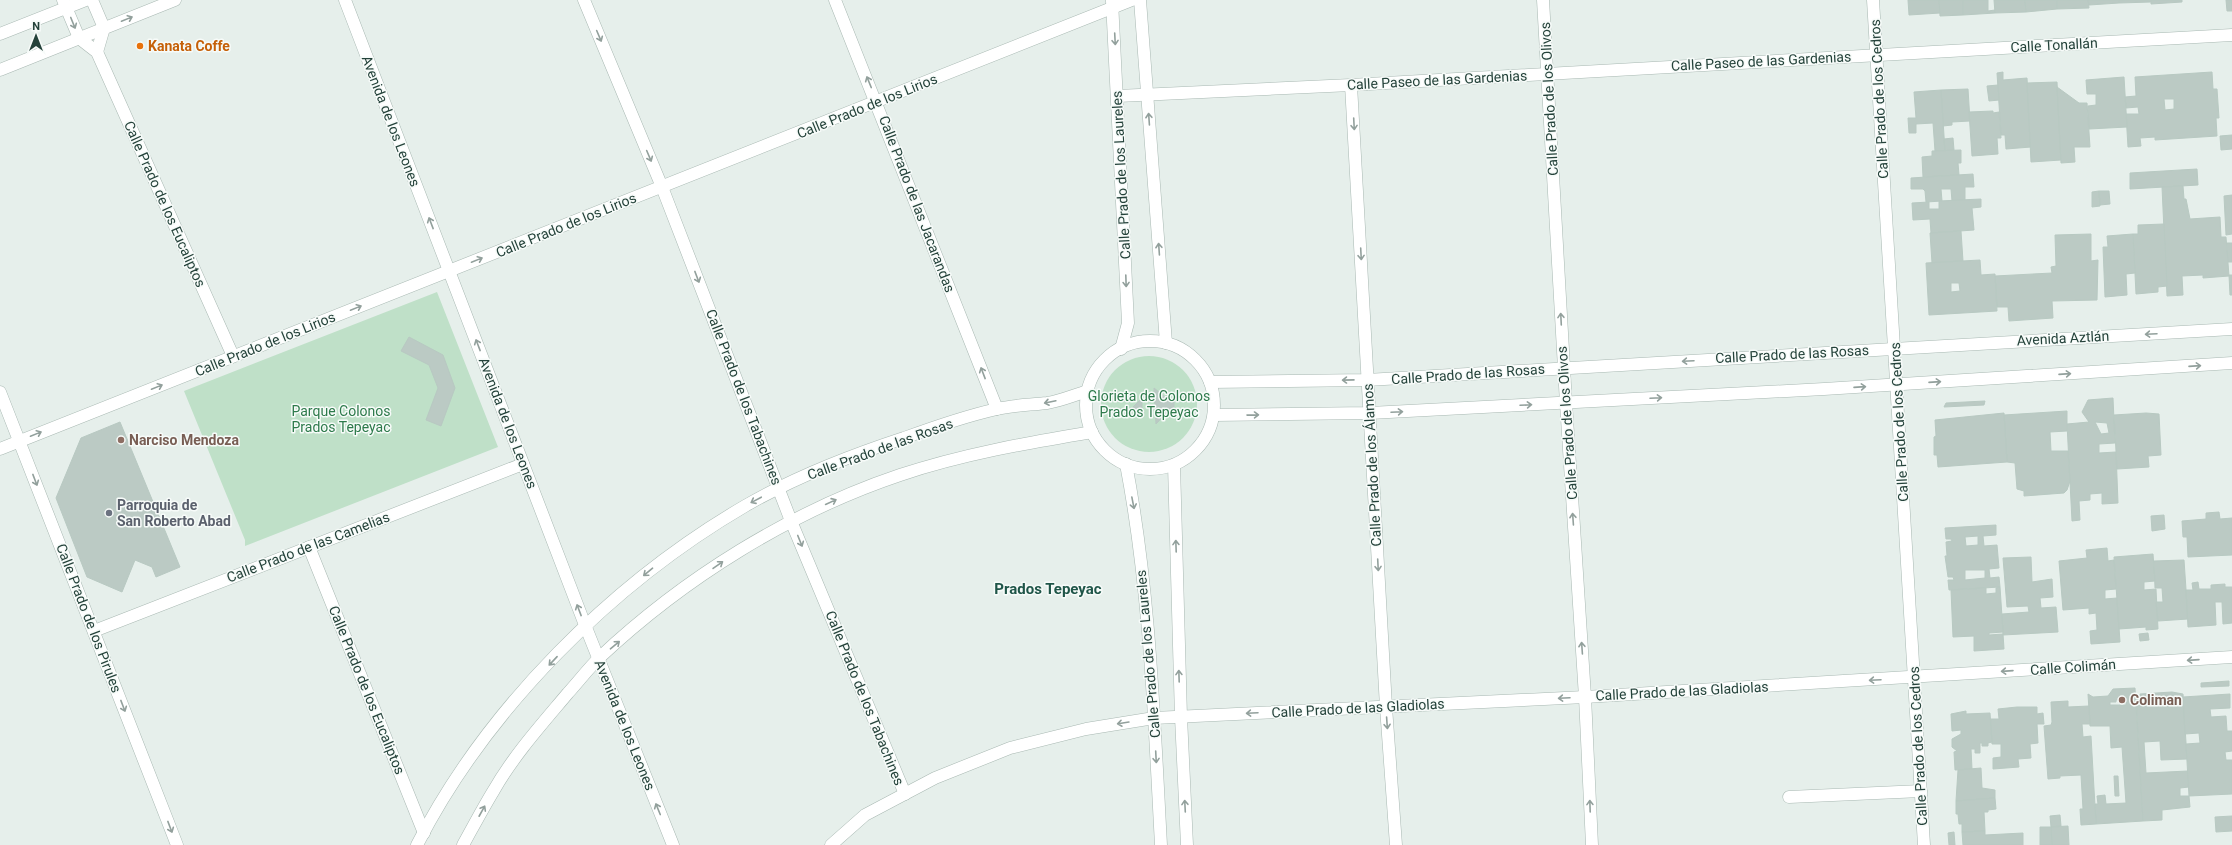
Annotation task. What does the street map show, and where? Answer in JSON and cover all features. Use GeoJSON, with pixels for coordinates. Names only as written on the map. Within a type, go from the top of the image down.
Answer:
{"type":"FeatureCollection","features":[{"type":"Feature","properties":{"kind":"street"},"geometry":{"type":"LineString","coordinates":[[0,34],[65,4],[86,0]]}},
{"type":"Feature","properties":{"kind":"street"},"geometry":{"type":"LineString","coordinates":[[92,0],[104,28],[97,52]]}},
{"type":"Feature","properties":{"kind":"street"},"geometry":{"type":"LineString","coordinates":[[0,70],[175,0]]}},
{"type":"Feature","properties":{"kind":"street","name":"Avenida de los Leones"},"geometry":{"type":"LineString","coordinates":[[345,0],[585,626],[673,845]]}},
{"type":"Feature","properties":{"kind":"street","name":"Calle Prado de los Tabachines"},"geometry":{"type":"LineString","coordinates":[[584,0],[662,187],[792,521],[905,794]]}},
{"type":"Feature","properties":{"kind":"street","name":"Calle Prado de las Jacarandas"},"geometry":{"type":"LineString","coordinates":[[835,0],[877,102],[997,409]]}},
{"type":"Feature","properties":{"kind":"street","name":"Calle Prado de los Lirios"},"geometry":{"type":"LineString","coordinates":[[0,449],[877,102],[1113,4],[1132,0]]}},
{"type":"Feature","properties":{"kind":"street"},"geometry":{"type":"LineString","coordinates":[[1140,0],[1166,343]]}},
{"type":"Feature","properties":{"kind":"street","name":"Calle Prado de los Olivos"},"geometry":{"type":"LineString","coordinates":[[1543,0],[1566,403],[1586,697],[1592,845]]}},
{"type":"Feature","properties":{"kind":"street","name":"Calle Prado de los Cedros"},"geometry":{"type":"LineString","coordinates":[[1873,0],[1924,845]]}},
{"type":"Feature","properties":{"kind":"street","name":"Calle Prado de los Eucaliptos"},"geometry":{"type":"LineString","coordinates":[[65,4],[79,38],[97,52],[233,356]]}},
{"type":"Feature","properties":{"kind":"street","name":"Calle Prado de los Laureles"},"geometry":{"type":"LineString","coordinates":[[1113,4],[1128,323],[1121,348]]}},
{"type":"Feature","properties":{"kind":"street","name":"Calle Tonallán"},"geometry":{"type":"LineString","coordinates":[[1876,54],[2232,35]]}},
{"type":"Feature","properties":{"kind":"street","name":"Calle Paseo de las Gardenias"},"geometry":{"type":"LineString","coordinates":[[1118,96],[1352,85],[1876,54]]}},
{"type":"Feature","properties":{"kind":"street","name":"Calle Prado de los Álamos"},"geometry":{"type":"LineString","coordinates":[[1352,85],[1367,380],[1386,707],[1396,845]]}},
{"type":"Feature","properties":{"kind":"street","name":"Avenida Aztlán"},"geometry":{"type":"LineString","coordinates":[[1894,348],[2232,329]]}},
{"type":"Feature","properties":{"kind":"street"},"geometry":{"type":"LineString","coordinates":[[1143,342],[1166,343],[1188,354],[1205,372],[1210,382],[1214,399],[1214,415],[1206,436],[1200,445],[1192,453],[1174,465],[1150,469],[1126,464],[1106,451],[1092,432],[1086,405],[1092,378],[1109,356],[1121,348],[1143,342]]}},
{"type":"Feature","properties":{"kind":"street","name":"Calle Prado de las Rosas"},"geometry":{"type":"LineString","coordinates":[[1210,382],[1367,380],[1894,348]]}},
{"type":"Feature","properties":{"kind":"street"},"geometry":{"type":"LineString","coordinates":[[1214,415],[1370,414],[1896,385],[2232,363]]}},
{"type":"Feature","properties":{"kind":"street","name":"Calle Prado de las Rosas"},"geometry":{"type":"LineString","coordinates":[[417,845],[457,779],[507,709],[585,626],[661,561],[746,506],[779,488],[830,465],[904,438],[997,409],[1050,402],[1088,391]]}},
{"type":"Feature","properties":{"kind":"street","name":"Calle Prado de los Pirules"},"geometry":{"type":"LineString","coordinates":[[0,392],[177,845]]}},
{"type":"Feature","properties":{"kind":"street"},"geometry":{"type":"LineString","coordinates":[[463,845],[494,788],[537,729],[599,659],[680,592],[735,554],[792,521],[859,491],[900,475],[949,460],[1002,448],[1092,432]]}},
{"type":"Feature","properties":{"kind":"street","name":"Calle Prado de las Camelias"},"geometry":{"type":"LineString","coordinates":[[94,631],[523,464]]}},
{"type":"Feature","properties":{"kind":"street","name":"Calle Prado de los Laureles"},"geometry":{"type":"LineString","coordinates":[[1126,464],[1137,522],[1154,718],[1161,845]]}},
{"type":"Feature","properties":{"kind":"street","name":"Calle Prado de los Laureles"},"geometry":{"type":"LineString","coordinates":[[1174,465],[1180,717],[1187,845]]}},
{"type":"Feature","properties":{"kind":"street","name":"Calle Prado de los Eucaliptos"},"geometry":{"type":"LineString","coordinates":[[310,547],[424,833]]}},
{"type":"Feature","properties":{"kind":"street","name":"Calle Colimán"},"geometry":{"type":"LineString","coordinates":[[1914,677],[2232,657]]}},
{"type":"Feature","properties":{"kind":"street","name":"Calle Prado de las Gladiolas"},"geometry":{"type":"LineString","coordinates":[[831,845],[865,815],[935,778],[1010,748],[1086,729],[1154,718],[1586,697],[1914,677]]}},
{"type":"Feature","properties":{"kind":"street"},"geometry":{"type":"LineString","coordinates":[[1789,797],[1921,790]]}},
{"type":"Feature","properties":{"kind":"green space","name":"Parque Colonos Prados Tepeyac"},"geometry":{"type":"Polygon","coordinates":[[[437,292],[498,447],[245,546],[245,540],[184,391],[437,292]]]}},
{"type":"Feature","properties":{"kind":"green space","name":"Glorieta de Colonos Prados Tepeyac"},"geometry":{"type":"Polygon","coordinates":[[[1149,356],[1167,359],[1183,370],[1194,386],[1197,404],[1194,422],[1183,438],[1167,449],[1149,452],[1131,449],[1115,438],[1104,422],[1101,404],[1104,386],[1115,370],[1131,359],[1149,356]]]}},
{"type":"Feature","properties":{"kind":"building"},"geometry":{"type":"Polygon","coordinates":[[[1908,0],[1939,0],[1940,13],[1909,15],[1908,0]]]}},
{"type":"Feature","properties":{"kind":"building"},"geometry":{"type":"Polygon","coordinates":[[[1939,0],[1963,0],[1963,15],[1940,16],[1939,0]]]}},
{"type":"Feature","properties":{"kind":"building"},"geometry":{"type":"Polygon","coordinates":[[[1963,0],[1988,0],[1988,11],[1995,10],[1995,13],[1963,15],[1963,0]]]}},
{"type":"Feature","properties":{"kind":"building"},"geometry":{"type":"Polygon","coordinates":[[[1994,0],[2025,0],[2026,12],[1995,13],[1994,0]]]}},
{"type":"Feature","properties":{"kind":"building"},"geometry":{"type":"Polygon","coordinates":[[[2025,0],[2057,0],[2057,9],[2026,12],[2025,0]]]}},
{"type":"Feature","properties":{"kind":"building"},"geometry":{"type":"Polygon","coordinates":[[[2057,0],[2088,0],[2089,8],[2057,9],[2057,0]]]}},
{"type":"Feature","properties":{"kind":"building"},"geometry":{"type":"Polygon","coordinates":[[[2088,0],[2119,0],[2119,3],[2089,5],[2088,0]]]}},
{"type":"Feature","properties":{"kind":"building"},"geometry":{"type":"Polygon","coordinates":[[[2119,0],[2151,0],[2151,2],[2119,3],[2119,0]]]}},
{"type":"Feature","properties":{"kind":"building"},"geometry":{"type":"Polygon","coordinates":[[[2151,0],[2182,0],[2182,2],[2151,4],[2151,0]]]}},
{"type":"Feature","properties":{"kind":"building"},"geometry":{"type":"Polygon","coordinates":[[[2226,0],[2232,0],[2232,11],[2227,11],[2226,0]]]}},
{"type":"Feature","properties":{"kind":"building"},"geometry":{"type":"Polygon","coordinates":[[[2003,72],[2003,80],[2027,78],[2031,147],[2006,149],[2005,135],[2001,135],[1997,73],[2003,72]]]}},
{"type":"Feature","properties":{"kind":"building"},"geometry":{"type":"Polygon","coordinates":[[[2212,72],[2213,89],[2217,89],[2219,118],[2216,118],[2217,136],[2155,140],[2155,137],[2140,138],[2141,146],[2128,147],[2126,114],[2139,114],[2138,107],[2126,108],[2125,97],[2136,96],[2135,77],[2212,72]],[[2164,99],[2165,110],[2174,109],[2174,99],[2164,99]]]}},
{"type":"Feature","properties":{"kind":"building"},"geometry":{"type":"Polygon","coordinates":[[[2124,77],[2127,127],[2089,129],[2088,106],[2096,105],[2096,94],[2087,94],[2086,80],[2124,77]]]}},
{"type":"Feature","properties":{"kind":"building"},"geometry":{"type":"Polygon","coordinates":[[[2057,82],[2061,160],[2031,162],[2027,83],[2057,82]]]}},
{"type":"Feature","properties":{"kind":"building"},"geometry":{"type":"Polygon","coordinates":[[[1998,85],[1999,100],[1989,101],[1987,86],[1998,85]]]}},
{"type":"Feature","properties":{"kind":"building"},"geometry":{"type":"Polygon","coordinates":[[[2057,87],[2079,103],[2087,103],[2090,147],[2074,147],[2075,162],[2061,163],[2057,87]]]}},
{"type":"Feature","properties":{"kind":"building"},"geometry":{"type":"Polygon","coordinates":[[[1968,89],[1970,121],[1952,122],[1952,125],[1943,126],[1941,90],[1968,89]]]}},
{"type":"Feature","properties":{"kind":"building"},"geometry":{"type":"Polygon","coordinates":[[[1941,90],[1945,151],[1935,151],[1933,123],[1916,124],[1916,133],[1909,133],[1908,118],[1916,118],[1914,92],[1941,90]]]}},
{"type":"Feature","properties":{"kind":"building"},"geometry":{"type":"Polygon","coordinates":[[[1993,111],[1993,113],[1999,112],[2001,138],[1997,138],[1998,154],[1972,156],[1969,112],[1993,111]]]}},
{"type":"Feature","properties":{"kind":"building"},"geometry":{"type":"Polygon","coordinates":[[[2232,135],[2232,149],[2221,150],[2220,136],[2232,135]]]}},
{"type":"Feature","properties":{"kind":"building"},"geometry":{"type":"Polygon","coordinates":[[[1953,138],[1954,150],[1945,151],[1944,139],[1953,138]]]}},
{"type":"Feature","properties":{"kind":"building"},"geometry":{"type":"Polygon","coordinates":[[[1961,150],[1961,163],[1958,163],[1959,175],[1923,177],[1922,157],[1932,156],[1932,151],[1961,150]]]}},
{"type":"Feature","properties":{"kind":"building"},"geometry":{"type":"Polygon","coordinates":[[[2197,169],[2198,185],[2130,189],[2130,173],[2197,169]]]}},
{"type":"Feature","properties":{"kind":"building"},"geometry":{"type":"Polygon","coordinates":[[[1973,174],[1974,187],[1965,187],[1965,200],[1952,201],[1951,189],[1941,189],[1942,201],[1926,202],[1925,191],[1923,189],[1911,189],[1911,178],[1973,174]]]}},
{"type":"Feature","properties":{"kind":"building"},"geometry":{"type":"Polygon","coordinates":[[[2183,186],[2184,199],[2186,199],[2190,219],[2220,217],[2221,237],[2226,237],[2229,276],[2203,278],[2203,275],[2182,276],[2183,295],[2167,296],[2162,187],[2183,186]]]}},
{"type":"Feature","properties":{"kind":"building"},"geometry":{"type":"Polygon","coordinates":[[[2099,191],[2100,206],[2092,207],[2092,192],[2099,191]]]}},
{"type":"Feature","properties":{"kind":"building"},"geometry":{"type":"Polygon","coordinates":[[[2099,191],[2109,191],[2110,204],[2100,205],[2099,191]]]}},
{"type":"Feature","properties":{"kind":"building"},"geometry":{"type":"Polygon","coordinates":[[[2232,195],[2232,234],[2226,235],[2224,196],[2232,195]]]}},
{"type":"Feature","properties":{"kind":"building"},"geometry":{"type":"Polygon","coordinates":[[[1981,199],[1981,207],[1972,208],[1974,230],[1931,233],[1930,219],[1913,220],[1912,203],[1929,202],[1929,209],[1939,209],[1939,201],[1981,199]]]}},
{"type":"Feature","properties":{"kind":"building"},"geometry":{"type":"Polygon","coordinates":[[[2164,224],[2167,286],[2158,287],[2158,292],[2136,294],[2133,234],[2138,234],[2138,225],[2164,224]]]}},
{"type":"Feature","properties":{"kind":"building"},"geometry":{"type":"Polygon","coordinates":[[[1961,231],[1963,261],[1932,263],[1930,233],[1961,231]]]}},
{"type":"Feature","properties":{"kind":"building"},"geometry":{"type":"Polygon","coordinates":[[[2091,234],[2091,261],[2098,260],[2097,300],[2052,301],[2053,318],[2009,321],[2008,307],[1997,307],[1995,276],[2052,273],[2051,267],[2056,266],[2055,235],[2091,234]]]}},
{"type":"Feature","properties":{"kind":"building"},"geometry":{"type":"Polygon","coordinates":[[[2133,234],[2135,273],[2126,274],[2127,295],[2105,297],[2103,247],[2108,247],[2107,236],[2133,234]]]}},
{"type":"Feature","properties":{"kind":"building"},"geometry":{"type":"Polygon","coordinates":[[[2227,243],[2232,243],[2232,262],[2228,262],[2227,243]]]}},
{"type":"Feature","properties":{"kind":"building"},"geometry":{"type":"Polygon","coordinates":[[[1980,260],[1981,275],[1995,274],[1997,311],[1929,315],[1926,263],[1980,260]],[[1951,283],[1951,292],[1960,291],[1959,283],[1951,283]]]}},
{"type":"Feature","properties":{"kind":"building"},"geometry":{"type":"Polygon","coordinates":[[[2229,275],[2232,275],[2232,295],[2230,295],[2229,275]]]}},
{"type":"Feature","properties":{"kind":"building"},"geometry":{"type":"Polygon","coordinates":[[[409,337],[443,355],[455,388],[441,426],[426,420],[438,388],[429,365],[401,351],[409,337]]]}},
{"type":"Feature","properties":{"kind":"building"},"geometry":{"type":"Polygon","coordinates":[[[1154,388],[1170,401],[1174,401],[1174,408],[1170,409],[1156,424],[1154,388]]]}},
{"type":"Feature","properties":{"kind":"building"},"geometry":{"type":"Polygon","coordinates":[[[1142,398],[1142,415],[1132,408],[1142,398]]]}},
{"type":"Feature","properties":{"kind":"building"},"geometry":{"type":"Polygon","coordinates":[[[2113,398],[2115,443],[2099,444],[2099,453],[2116,452],[2118,503],[2102,504],[2102,493],[2090,494],[2090,500],[2079,501],[2080,520],[2072,521],[2067,424],[2089,422],[2082,412],[2088,400],[2113,398]],[[2095,422],[2101,434],[2109,433],[2107,423],[2095,422]]]}},
{"type":"Feature","properties":{"kind":"building"},"geometry":{"type":"Polygon","coordinates":[[[1985,401],[1984,405],[1944,407],[1946,403],[1985,401]]]}},
{"type":"Feature","properties":{"kind":"building"},"geometry":{"type":"Polygon","coordinates":[[[2067,411],[2067,431],[2050,432],[2051,451],[2068,451],[2070,481],[2067,490],[2064,493],[2024,496],[2024,491],[2017,489],[2015,463],[2007,462],[2004,415],[2067,411]]]}},
{"type":"Feature","properties":{"kind":"building"},"geometry":{"type":"Polygon","coordinates":[[[2004,413],[2007,462],[1938,467],[1937,455],[1934,455],[1934,437],[1936,436],[1935,420],[2004,413]]]}},
{"type":"Feature","properties":{"kind":"building"},"geometry":{"type":"Polygon","coordinates":[[[2146,413],[2159,414],[2161,455],[2148,456],[2149,467],[2117,469],[2114,415],[2146,413]]]}},
{"type":"Feature","properties":{"kind":"building","name":"Parroquia de San Roberto Abad"},"geometry":{"type":"Polygon","coordinates":[[[120,422],[180,567],[156,577],[152,567],[135,560],[122,592],[87,577],[56,498],[81,438],[120,422]]]}},
{"type":"Feature","properties":{"kind":"building"},"geometry":{"type":"Polygon","coordinates":[[[2219,512],[2220,519],[2232,518],[2232,555],[2188,557],[2187,537],[2183,537],[2182,521],[2206,519],[2206,513],[2219,512]]]}},
{"type":"Feature","properties":{"kind":"building"},"geometry":{"type":"Polygon","coordinates":[[[2164,515],[2165,529],[2152,531],[2151,516],[2164,515]]]}},
{"type":"Feature","properties":{"kind":"building"},"geometry":{"type":"Polygon","coordinates":[[[1996,525],[1996,535],[1983,536],[1984,546],[1997,545],[1999,568],[1989,569],[1990,578],[1999,577],[2000,587],[1949,590],[1948,580],[1954,580],[1953,577],[1948,577],[1945,556],[1947,556],[1946,542],[1952,541],[1951,539],[1946,539],[1945,528],[1996,525]],[[1978,536],[1965,537],[1966,546],[1978,545],[1978,536]],[[1965,570],[1965,580],[1985,578],[1985,570],[1965,570]]]}},
{"type":"Feature","properties":{"kind":"building"},"geometry":{"type":"Polygon","coordinates":[[[2107,548],[2108,561],[2114,560],[2116,589],[2105,590],[2105,599],[2117,598],[2120,642],[2091,644],[2090,631],[2097,630],[2096,613],[2089,614],[2089,608],[2063,610],[2059,561],[2087,558],[2086,550],[2107,548]]]}},
{"type":"Feature","properties":{"kind":"building"},"geometry":{"type":"Polygon","coordinates":[[[2153,554],[2155,581],[2144,582],[2144,590],[2156,589],[2158,629],[2146,630],[2146,627],[2119,629],[2114,557],[2153,554]]]}},
{"type":"Feature","properties":{"kind":"building"},"geometry":{"type":"Polygon","coordinates":[[[2031,557],[2032,582],[2052,579],[2053,597],[2040,598],[2041,608],[2056,607],[2058,632],[2003,635],[2002,614],[2029,612],[2028,606],[2007,607],[2003,558],[2031,557]]]}},
{"type":"Feature","properties":{"kind":"building"},"geometry":{"type":"Polygon","coordinates":[[[2184,560],[2188,619],[2158,621],[2156,602],[2163,602],[2162,588],[2155,588],[2154,561],[2184,560]]]}},
{"type":"Feature","properties":{"kind":"building"},"geometry":{"type":"Polygon","coordinates":[[[2198,582],[2199,589],[2211,589],[2211,585],[2225,584],[2225,587],[2232,587],[2232,623],[2223,624],[2222,602],[2215,602],[2216,625],[2188,627],[2186,590],[2193,590],[2192,583],[2198,582]]]}},
{"type":"Feature","properties":{"kind":"building"},"geometry":{"type":"Polygon","coordinates":[[[2000,587],[2003,632],[1989,633],[1989,635],[2003,634],[2004,649],[1974,651],[1974,636],[1953,637],[1951,590],[1986,588],[1986,594],[1996,593],[1996,588],[2000,587]]]}},
{"type":"Feature","properties":{"kind":"building"},"geometry":{"type":"Polygon","coordinates":[[[2148,633],[2149,640],[2140,641],[2139,634],[2148,633]]]}},
{"type":"Feature","properties":{"kind":"building"},"geometry":{"type":"Polygon","coordinates":[[[2229,681],[2229,686],[2201,687],[2201,683],[2229,681]]]}},
{"type":"Feature","properties":{"kind":"building"},"geometry":{"type":"Polygon","coordinates":[[[2135,688],[2143,821],[2096,824],[2095,804],[2098,804],[2097,796],[2105,795],[2106,804],[2126,803],[2122,747],[2111,748],[2110,726],[2090,726],[2088,694],[2093,697],[2108,696],[2113,689],[2135,688]],[[2116,700],[2116,702],[2110,702],[2110,705],[2126,705],[2126,700],[2116,700]]]}},
{"type":"Feature","properties":{"kind":"building"},"geometry":{"type":"Polygon","coordinates":[[[2172,692],[2183,694],[2187,759],[2161,760],[2160,741],[2144,742],[2146,773],[2188,771],[2189,787],[2180,788],[2180,796],[2189,796],[2190,807],[2162,810],[2162,820],[2143,821],[2136,697],[2140,696],[2140,694],[2172,692]]]}},
{"type":"Feature","properties":{"kind":"building"},"geometry":{"type":"Polygon","coordinates":[[[2230,694],[2230,708],[2210,709],[2211,717],[2226,716],[2227,731],[2232,731],[2232,751],[2225,752],[2226,760],[2232,760],[2232,794],[2189,796],[2186,744],[2200,743],[2199,733],[2185,734],[2183,697],[2230,694]]]}},
{"type":"Feature","properties":{"kind":"building"},"geometry":{"type":"Polygon","coordinates":[[[2068,701],[2068,707],[2089,706],[2090,724],[2082,724],[2083,737],[2091,736],[2096,824],[2081,825],[2080,809],[2083,809],[2081,775],[2060,776],[2060,778],[2048,779],[2044,726],[2051,725],[2052,722],[2051,702],[2068,701]]]}},
{"type":"Feature","properties":{"kind":"building"},"geometry":{"type":"Polygon","coordinates":[[[2037,707],[2037,714],[2043,713],[2044,724],[2037,724],[2038,743],[2030,744],[2031,758],[2018,759],[2019,767],[1993,769],[1993,758],[2001,757],[2001,744],[1992,744],[1990,719],[1999,719],[1998,709],[2037,707]]]}},
{"type":"Feature","properties":{"kind":"building"},"geometry":{"type":"Polygon","coordinates":[[[1966,711],[1966,714],[1990,713],[1992,742],[1988,743],[1988,746],[1982,746],[1982,743],[1980,743],[1980,753],[1975,753],[1975,749],[1971,749],[1972,769],[1955,770],[1954,752],[1957,751],[1952,747],[1952,739],[1961,734],[1961,730],[1952,731],[1951,714],[1966,711]]]}},
{"type":"Feature","properties":{"kind":"building"},"geometry":{"type":"Polygon","coordinates":[[[1981,768],[1982,788],[1995,790],[1995,798],[1956,801],[1958,770],[1981,768]]]}},
{"type":"Feature","properties":{"kind":"building"},"geometry":{"type":"Polygon","coordinates":[[[2114,776],[2118,776],[2119,796],[2115,796],[2114,776]]]}},
{"type":"Feature","properties":{"kind":"building"},"geometry":{"type":"Polygon","coordinates":[[[1995,798],[1996,809],[1984,812],[1985,831],[1962,832],[1962,824],[1959,824],[1958,814],[1956,814],[1956,801],[1995,798]]]}},
{"type":"Feature","properties":{"kind":"building"},"geometry":{"type":"Polygon","coordinates":[[[2060,815],[2061,826],[2051,827],[2050,816],[2060,815]]]}},
{"type":"Feature","properties":{"kind":"building"},"geometry":{"type":"Polygon","coordinates":[[[2232,816],[2232,831],[2216,832],[2215,817],[2232,816]]]}},
{"type":"Feature","properties":{"kind":"building"},"geometry":{"type":"Polygon","coordinates":[[[2068,826],[2069,845],[2052,845],[2051,827],[2068,826]]]}},
{"type":"Feature","properties":{"kind":"building"},"geometry":{"type":"Polygon","coordinates":[[[2040,827],[2051,827],[2052,845],[2040,845],[2040,827]]]}},
{"type":"Feature","properties":{"kind":"building"},"geometry":{"type":"Polygon","coordinates":[[[1985,831],[1985,835],[2023,833],[2023,845],[1963,845],[1962,832],[1985,831]]]}},
{"type":"Feature","properties":{"kind":"building"},"geometry":{"type":"Polygon","coordinates":[[[1954,832],[1955,845],[1949,845],[1948,833],[1954,832]]]}},
{"type":"Feature","properties":{"kind":"place","name":"Kanata Coffe"},"geometry":{"type":"Point","coordinates":[140,46]}},
{"type":"Feature","properties":{"kind":"place","name":"Narciso Mendoza"},"geometry":{"type":"Point","coordinates":[121,440]}},
{"type":"Feature","properties":{"kind":"place","name":"Parroquia de San Roberto Abad"},"geometry":{"type":"Point","coordinates":[109,513]}},
{"type":"Feature","properties":{"kind":"place","name":"Coliman"},"geometry":{"type":"Point","coordinates":[2122,700]}},
{"type":"Feature","properties":{"kind":"district","name":"Prados Tepeyac"},"geometry":{"type":"Point","coordinates":[1048,589]}}]}
